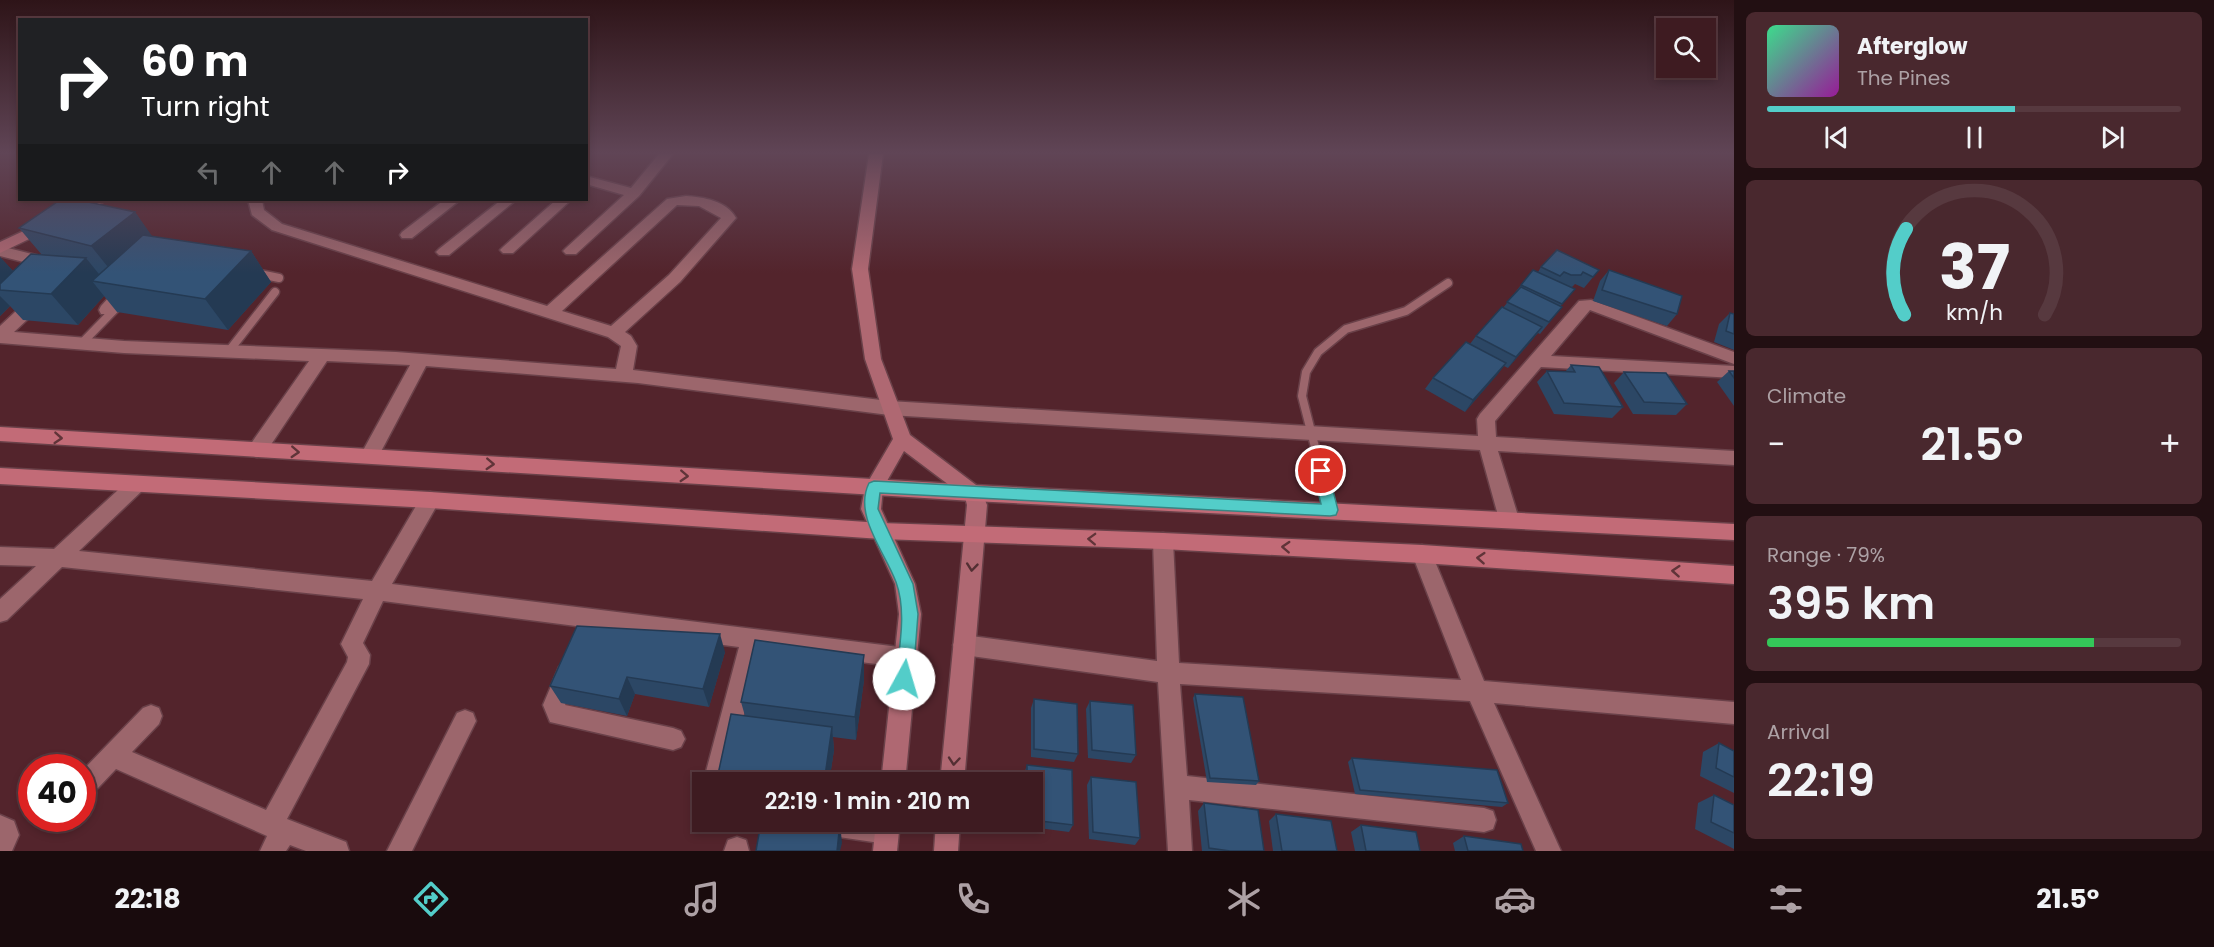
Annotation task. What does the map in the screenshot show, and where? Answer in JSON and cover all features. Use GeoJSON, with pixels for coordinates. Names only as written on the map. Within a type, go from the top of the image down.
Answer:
{"type":"FeatureCollection","features":[{"type":"Feature","properties":{"kind":"main road"},"geometry":{"type":"LineString","coordinates":[[0,434],[973,493],[1734,532]]}},
{"type":"Feature","properties":{"kind":"main road"},"geometry":{"type":"LineString","coordinates":[[0,476],[430,500],[881,531],[1164,541],[1422,554],[1734,575]]}},
{"type":"Feature","properties":{"kind":"street"},"geometry":{"type":"LineString","coordinates":[[571,251],[634,194]]}},
{"type":"Feature","properties":{"kind":"street"},"geometry":{"type":"LineString","coordinates":[[870,194],[860,269],[873,359],[902,439],[973,493],[977,505],[953,772]]}},
{"type":"Feature","properties":{"kind":"street"},"geometry":{"type":"LineString","coordinates":[[550,313],[672,202],[681,200],[718,207],[728,214],[729,218],[712,239],[654,298],[614,333]]}},
{"type":"Feature","properties":{"kind":"street"},"geometry":{"type":"LineString","coordinates":[[0,236],[74,201]]}},
{"type":"Feature","properties":{"kind":"street"},"geometry":{"type":"LineString","coordinates":[[0,249],[98,201]]}},
{"type":"Feature","properties":{"kind":"street"},"geometry":{"type":"LineString","coordinates":[[255,201],[257,212],[277,227],[614,333],[625,340],[629,346],[623,376]]}},
{"type":"Feature","properties":{"kind":"street"},"geometry":{"type":"LineString","coordinates":[[407,235],[452,201]]}},
{"type":"Feature","properties":{"kind":"street"},"geometry":{"type":"LineString","coordinates":[[444,252],[508,201]]}},
{"type":"Feature","properties":{"kind":"street"},"geometry":{"type":"LineString","coordinates":[[508,250],[563,201]]}},
{"type":"Feature","properties":{"kind":"street"},"geometry":{"type":"LineString","coordinates":[[0,249],[72,269]]}},
{"type":"Feature","properties":{"kind":"street"},"geometry":{"type":"LineString","coordinates":[[107,310],[127,288],[114,280],[135,280]]}},
{"type":"Feature","properties":{"kind":"street"},"geometry":{"type":"LineString","coordinates":[[0,336],[48,291]]}},
{"type":"Feature","properties":{"kind":"street"},"geometry":{"type":"LineString","coordinates":[[1509,519],[1487,444],[1485,422],[1488,415],[1534,361],[1583,307],[1588,305],[1734,358]]}},
{"type":"Feature","properties":{"kind":"street"},"geometry":{"type":"LineString","coordinates":[[0,336],[81,344],[421,360],[623,376],[890,408],[1734,458]]}},
{"type":"Feature","properties":{"kind":"street"},"geometry":{"type":"LineString","coordinates":[[257,450],[322,355]]}},
{"type":"Feature","properties":{"kind":"street"},"geometry":{"type":"LineString","coordinates":[[369,456],[421,360]]}},
{"type":"Feature","properties":{"kind":"street"},"geometry":{"type":"LineString","coordinates":[[1534,361],[1734,372]]}},
{"type":"Feature","properties":{"kind":"street"},"geometry":{"type":"LineString","coordinates":[[894,772],[910,614],[905,584],[870,509],[874,487],[902,439]]}},
{"type":"Feature","properties":{"kind":"street"},"geometry":{"type":"LineString","coordinates":[[0,613],[137,484]]}},
{"type":"Feature","properties":{"kind":"street"},"geometry":{"type":"LineString","coordinates":[[276,836],[358,664],[360,658],[352,644],[377,591],[430,500]]}},
{"type":"Feature","properties":{"kind":"street"},"geometry":{"type":"LineString","coordinates":[[1164,541],[1168,673],[1180,851]]}},
{"type":"Feature","properties":{"kind":"street"},"geometry":{"type":"LineString","coordinates":[[1422,554],[1477,691],[1549,851]]}},
{"type":"Feature","properties":{"kind":"street"},"geometry":{"type":"LineString","coordinates":[[0,556],[58,558],[377,591],[584,636],[753,638],[907,658]]}},
{"type":"Feature","properties":{"kind":"street"},"geometry":{"type":"LineString","coordinates":[[584,636],[554,705],[558,714],[673,739]]}},
{"type":"Feature","properties":{"kind":"street"},"geometry":{"type":"LineString","coordinates":[[718,772],[753,638]]}},
{"type":"Feature","properties":{"kind":"street"},"geometry":{"type":"LineString","coordinates":[[964,645],[1168,673],[1477,691],[1734,713]]}},
{"type":"Feature","properties":{"kind":"street"},"geometry":{"type":"LineString","coordinates":[[96,774],[151,716]]}},
{"type":"Feature","properties":{"kind":"street"},"geometry":{"type":"LineString","coordinates":[[399,851],[465,721]]}},
{"type":"Feature","properties":{"kind":"street"},"geometry":{"type":"LineString","coordinates":[[113,756],[276,836],[337,851]]}},
{"type":"Feature","properties":{"kind":"street"},"geometry":{"type":"LineString","coordinates":[[1176,787],[1484,820]]}},
{"type":"Feature","properties":{"kind":"street"},"geometry":{"type":"LineString","coordinates":[[0,827],[6,830],[7,835],[0,848]]}},
{"type":"Feature","properties":{"kind":"street"},"geometry":{"type":"LineString","coordinates":[[871,832],[887,835]]}},
{"type":"Feature","properties":{"kind":"street"},"geometry":{"type":"LineString","coordinates":[[946,851],[947,832]]}},
{"type":"Feature","properties":{"kind":"lane"},"geometry":{"type":"LineString","coordinates":[[245,272],[279,278]]}},
{"type":"Feature","properties":{"kind":"lane"},"geometry":{"type":"LineString","coordinates":[[81,344],[135,280]]}},
{"type":"Feature","properties":{"kind":"lane"},"geometry":{"type":"LineString","coordinates":[[1330,510],[1302,396],[1302,384],[1309,365],[1326,342],[1357,324],[1406,311],[1448,282]]}},
{"type":"Feature","properties":{"kind":"lane"},"geometry":{"type":"LineString","coordinates":[[229,351],[276,292]]}},
{"type":"Feature","properties":{"kind":"building"},"geometry":{"type":"Polygon","coordinates":[[[59,201],[84,201],[135,212],[91,246],[19,228],[59,201]]]}},
{"type":"Feature","properties":{"kind":"building"},"geometry":{"type":"Polygon","coordinates":[[[143,235],[251,251],[205,299],[92,281],[143,235]]]}},
{"type":"Feature","properties":{"kind":"building"},"geometry":{"type":"Polygon","coordinates":[[[1557,250],[1599,270],[1593,277],[1583,272],[1581,275],[1571,275],[1564,272],[1560,276],[1541,267],[1557,250]]]}},
{"type":"Feature","properties":{"kind":"building"},"geometry":{"type":"Polygon","coordinates":[[[31,254],[86,258],[51,294],[0,290],[0,284],[31,254]]]}},
{"type":"Feature","properties":{"kind":"building"},"geometry":{"type":"Polygon","coordinates":[[[1533,270],[1575,289],[1562,304],[1521,285],[1533,270]]]}},
{"type":"Feature","properties":{"kind":"building"},"geometry":{"type":"Polygon","coordinates":[[[1609,270],[1682,296],[1677,314],[1602,290],[1609,270]]]}},
{"type":"Feature","properties":{"kind":"building"},"geometry":{"type":"Polygon","coordinates":[[[1521,287],[1562,307],[1549,322],[1507,302],[1521,287]]]}},
{"type":"Feature","properties":{"kind":"building"},"geometry":{"type":"Polygon","coordinates":[[[1502,307],[1542,327],[1516,357],[1476,336],[1502,307]]]}},
{"type":"Feature","properties":{"kind":"building"},"geometry":{"type":"Polygon","coordinates":[[[1730,313],[1734,314],[1734,334],[1726,331],[1730,313]]]}},
{"type":"Feature","properties":{"kind":"building"},"geometry":{"type":"Polygon","coordinates":[[[1466,342],[1506,363],[1473,400],[1433,378],[1466,342]]]}},
{"type":"Feature","properties":{"kind":"building"},"geometry":{"type":"Polygon","coordinates":[[[1571,365],[1599,367],[1623,407],[1564,403],[1547,371],[1575,372],[1571,365]]]}},
{"type":"Feature","properties":{"kind":"building"},"geometry":{"type":"Polygon","coordinates":[[[1624,372],[1666,373],[1687,404],[1644,402],[1624,372]]]}},
{"type":"Feature","properties":{"kind":"building"},"geometry":{"type":"Polygon","coordinates":[[[577,626],[720,634],[703,689],[627,677],[619,699],[550,686],[577,626]]]}},
{"type":"Feature","properties":{"kind":"building"},"geometry":{"type":"Polygon","coordinates":[[[755,640],[864,655],[855,717],[741,702],[755,640]]]}},
{"type":"Feature","properties":{"kind":"building"},"geometry":{"type":"Polygon","coordinates":[[[1195,694],[1243,697],[1259,781],[1210,778],[1195,694]]]}},
{"type":"Feature","properties":{"kind":"building"},"geometry":{"type":"Polygon","coordinates":[[[1034,699],[1077,704],[1078,754],[1034,749],[1034,699]]]}},
{"type":"Feature","properties":{"kind":"building"},"geometry":{"type":"Polygon","coordinates":[[[1090,701],[1133,705],[1136,755],[1092,750],[1090,701]]]}},
{"type":"Feature","properties":{"kind":"building"},"geometry":{"type":"Polygon","coordinates":[[[731,714],[832,727],[826,772],[719,772],[731,714]]]}},
{"type":"Feature","properties":{"kind":"building"},"geometry":{"type":"Polygon","coordinates":[[[1719,743],[1734,751],[1734,777],[1716,768],[1719,743]]]}},
{"type":"Feature","properties":{"kind":"building"},"geometry":{"type":"Polygon","coordinates":[[[1352,758],[1497,770],[1508,803],[1360,790],[1352,758]]]}},
{"type":"Feature","properties":{"kind":"building"},"geometry":{"type":"Polygon","coordinates":[[[1027,765],[1072,770],[1073,825],[1043,821],[1043,772],[1027,772],[1027,765]]]}},
{"type":"Feature","properties":{"kind":"building"},"geometry":{"type":"Polygon","coordinates":[[[1091,777],[1136,782],[1140,838],[1093,832],[1091,777]]]}},
{"type":"Feature","properties":{"kind":"building"},"geometry":{"type":"Polygon","coordinates":[[[1714,795],[1734,805],[1734,833],[1711,822],[1714,795]]]}},
{"type":"Feature","properties":{"kind":"building"},"geometry":{"type":"Polygon","coordinates":[[[1204,803],[1258,810],[1264,851],[1230,851],[1209,848],[1204,803]]]}},
{"type":"Feature","properties":{"kind":"building"},"geometry":{"type":"Polygon","coordinates":[[[1276,814],[1331,821],[1337,851],[1282,851],[1276,814]]]}},
{"type":"Feature","properties":{"kind":"building"},"geometry":{"type":"Polygon","coordinates":[[[1361,825],[1416,832],[1420,851],[1366,851],[1361,825]]]}},
{"type":"Feature","properties":{"kind":"building"},"geometry":{"type":"Polygon","coordinates":[[[759,832],[839,832],[837,851],[756,851],[759,832]]]}},
{"type":"Feature","properties":{"kind":"building"},"geometry":{"type":"Polygon","coordinates":[[[1464,836],[1521,844],[1523,851],[1468,851],[1464,836]]]}},
{"type":"Feature","properties":{"kind":"route"},"geometry":{"type":"LineString","coordinates":[[904,679],[910,614],[905,584],[870,509],[874,487],[1330,510],[1321,471]]}}]}
